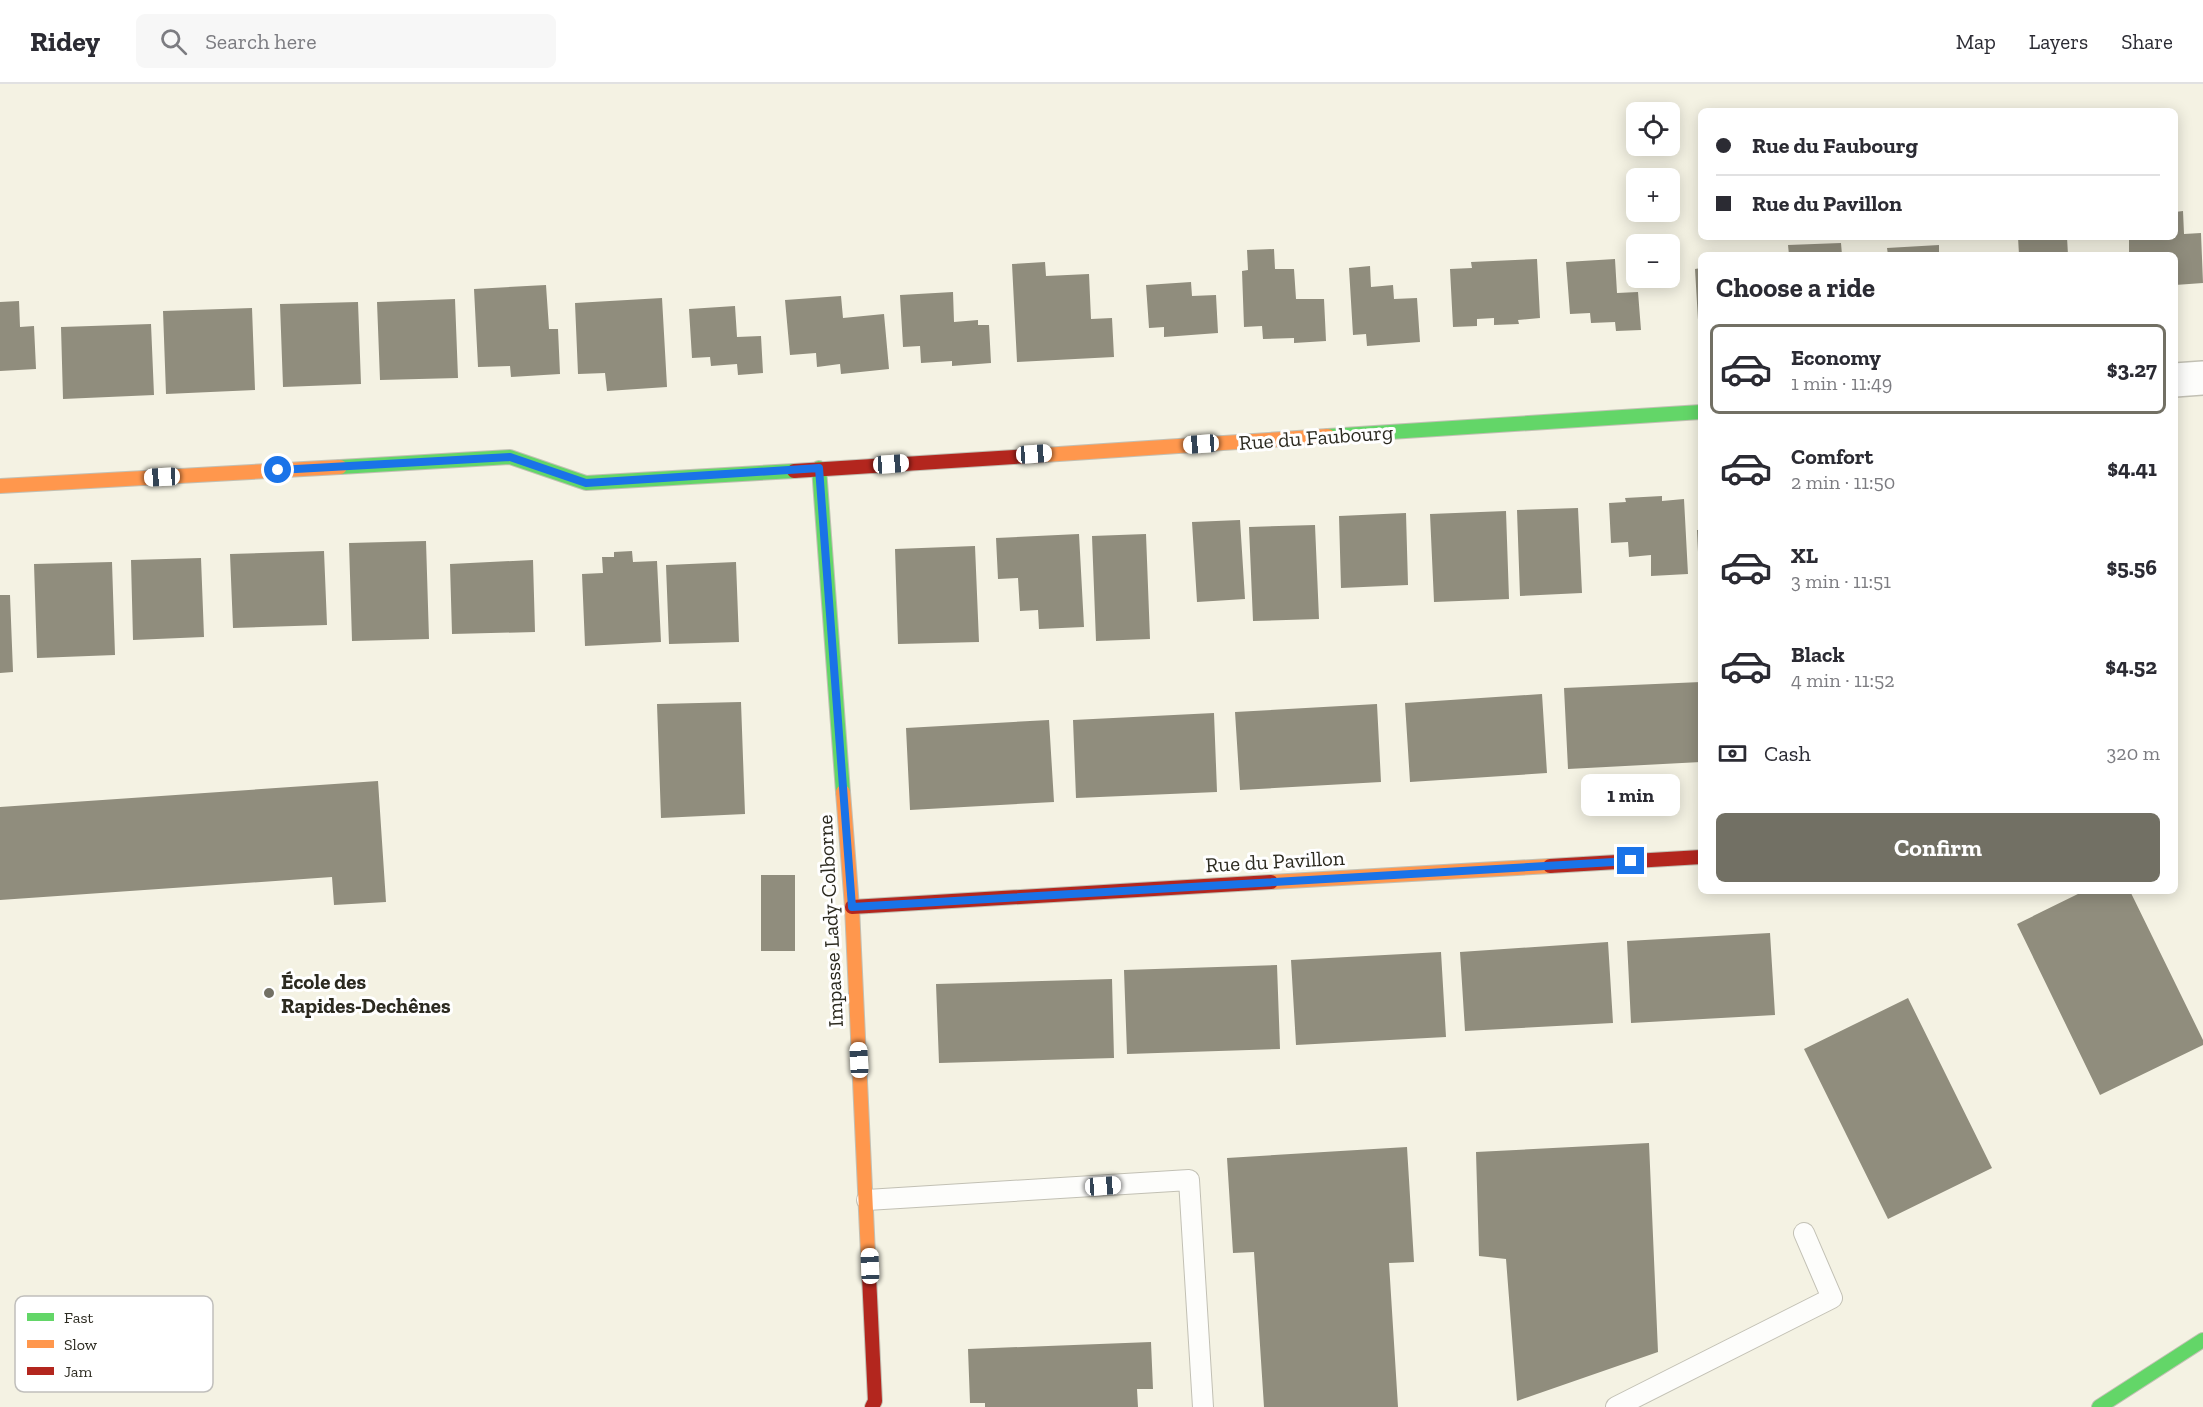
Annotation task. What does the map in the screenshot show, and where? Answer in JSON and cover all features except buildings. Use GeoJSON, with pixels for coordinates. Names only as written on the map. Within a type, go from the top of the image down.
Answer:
{"type":"FeatureCollection","features":[{"type":"Feature","properties":{"kind":"street"},"geometry":{"type":"LineString","coordinates":[[2178,380],[2203,378]]}},
{"type":"Feature","properties":{"kind":"street","name":"Rue du Faubourg"},"geometry":{"type":"LineString","coordinates":[[0,486],[510,457],[586,483],[1698,412]]}},
{"type":"Feature","properties":{"kind":"street","name":"Impasse Lady-Colborne"},"geometry":{"type":"LineString","coordinates":[[819,468],[852,907],[867,1200],[875,1401],[872,1407]]}},
{"type":"Feature","properties":{"kind":"street","name":"Rue du Pavillon"},"geometry":{"type":"LineString","coordinates":[[852,907],[1698,857]]}},
{"type":"Feature","properties":{"kind":"street"},"geometry":{"type":"LineString","coordinates":[[2099,1407],[2203,1340]]}},
{"type":"Feature","properties":{"kind":"lane"},"geometry":{"type":"LineString","coordinates":[[867,1200],[1189,1180],[1203,1407]]}},
{"type":"Feature","properties":{"kind":"lane"},"geometry":{"type":"LineString","coordinates":[[1616,1407],[1832,1298],[1804,1233]]}},
{"type":"Feature","properties":{"kind":"traffic: fast"},"geometry":{"type":"LineString","coordinates":[[1328,436],[1698,412]]}},
{"type":"Feature","properties":{"kind":"traffic: fast"},"geometry":{"type":"LineString","coordinates":[[340,467],[510,457],[586,483],[794,471]]}},
{"type":"Feature","properties":{"kind":"traffic: fast"},"geometry":{"type":"LineString","coordinates":[[819,468],[843,792]]}},
{"type":"Feature","properties":{"kind":"traffic: fast"},"geometry":{"type":"LineString","coordinates":[[2099,1407],[2203,1340]]}},
{"type":"Feature","properties":{"kind":"traffic: slow"},"geometry":{"type":"LineString","coordinates":[[1044,455],[1328,436]]}},
{"type":"Feature","properties":{"kind":"traffic: slow"},"geometry":{"type":"LineString","coordinates":[[0,486],[340,467]]}},
{"type":"Feature","properties":{"kind":"traffic: slow"},"geometry":{"type":"LineString","coordinates":[[843,792],[852,907],[869,1276]]}},
{"type":"Feature","properties":{"kind":"traffic: slow"},"geometry":{"type":"LineString","coordinates":[[1271,882],[1550,866]]}},
{"type":"Feature","properties":{"kind":"traffic: jam"},"geometry":{"type":"LineString","coordinates":[[794,471],[1044,455]]}},
{"type":"Feature","properties":{"kind":"traffic: jam"},"geometry":{"type":"LineString","coordinates":[[1550,866],[1698,857]]}},
{"type":"Feature","properties":{"kind":"traffic: jam"},"geometry":{"type":"LineString","coordinates":[[852,907],[1271,882]]}},
{"type":"Feature","properties":{"kind":"traffic: jam"},"geometry":{"type":"LineString","coordinates":[[869,1276],[875,1401],[872,1407]]}},
{"type":"Feature","properties":{"kind":"place","name":"École des Rapides-Dechênes"},"geometry":{"type":"Point","coordinates":[269,993]}},
{"type":"Feature","properties":{"kind":"route"},"geometry":{"type":"LineString","coordinates":[[278,470],[510,457],[586,483],[819,468],[852,907],[1631,861]]}}]}
